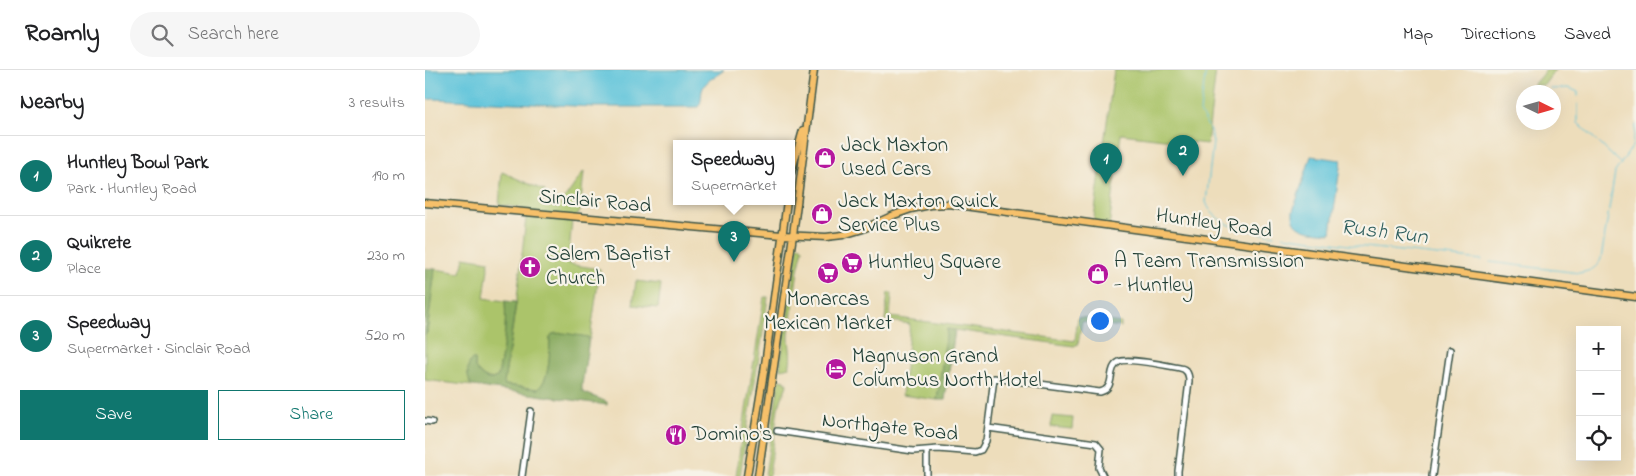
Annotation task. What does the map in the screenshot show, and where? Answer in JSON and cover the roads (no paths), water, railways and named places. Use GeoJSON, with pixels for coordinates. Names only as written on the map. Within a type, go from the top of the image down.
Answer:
{"type":"FeatureCollection","features":[{"type":"Feature","properties":{"kind":"main road"},"geometry":{"type":"LineString","coordinates":[[759,476],[814,70]]}},
{"type":"Feature","properties":{"kind":"main road"},"geometry":{"type":"LineString","coordinates":[[795,158],[809,107]]}},
{"type":"Feature","properties":{"kind":"main road","name":"Sinclair Road"},"geometry":{"type":"LineString","coordinates":[[425,204],[793,235]]}},
{"type":"Feature","properties":{"kind":"main road","name":"Huntley Road"},"geometry":{"type":"LineString","coordinates":[[793,235],[827,237],[843,235],[863,229],[894,214],[911,209],[949,204],[1636,297]]}},
{"type":"Feature","properties":{"kind":"main road"},"geometry":{"type":"LineString","coordinates":[[747,476],[786,205]]}},
{"type":"Feature","properties":{"kind":"street"},"geometry":{"type":"LineString","coordinates":[[1432,476],[1450,350]]}},
{"type":"Feature","properties":{"kind":"street"},"geometry":{"type":"LineString","coordinates":[[988,428],[994,378],[1100,392],[1105,391],[1109,387],[1114,366],[1122,360],[1185,369],[1188,372],[1189,381],[1178,476]]}},
{"type":"Feature","properties":{"kind":"street"},"geometry":{"type":"LineString","coordinates":[[521,476],[531,410]]}},
{"type":"Feature","properties":{"kind":"street"},"geometry":{"type":"LineString","coordinates":[[425,421],[432,422]]}},
{"type":"Feature","properties":{"kind":"street","name":"Northgate Road"},"geometry":{"type":"LineString","coordinates":[[777,431],[904,449],[978,452],[985,444],[988,428],[1096,443],[1101,449],[1099,468],[1103,476]]}},
{"type":"Feature","properties":{"kind":"street"},"geometry":{"type":"LineString","coordinates":[[927,451],[927,476]]}},
{"type":"Feature","properties":{"kind":"water"},"geometry":{"type":"Polygon","coordinates":[[[425,70],[724,70],[704,85],[698,107],[594,107],[425,100],[425,70]]]}},
{"type":"Feature","properties":{"kind":"water"},"geometry":{"type":"Polygon","coordinates":[[[1311,156],[1341,160],[1331,233],[1306,230],[1300,227],[1293,218],[1293,211],[1311,156]]]}},
{"type":"Feature","properties":{"kind":"waterway","name":"Rush Run"},"geometry":{"type":"LineString","coordinates":[[1206,70],[1200,112],[1210,130],[1213,142],[1206,202],[1217,218],[1225,223],[1245,230],[1274,235]]}},
{"type":"Feature","properties":{"kind":"waterway"},"geometry":{"type":"LineString","coordinates":[[1561,88],[1569,88],[1578,92],[1578,96]]}},
{"type":"Feature","properties":{"kind":"waterway"},"geometry":{"type":"LineString","coordinates":[[1578,104],[1578,123],[1621,164]]}},
{"type":"Feature","properties":{"kind":"waterway","name":"Rush Run"},"geometry":{"type":"LineString","coordinates":[[1490,262],[1579,273],[1595,267],[1601,259],[1615,172],[1632,147],[1636,125]]}},
{"type":"Feature","properties":{"kind":"waterway","name":"Rush Run"},"geometry":{"type":"LineString","coordinates":[[1283,236],[1482,260]]}},
{"type":"Feature","properties":{"kind":"place","name":"Jack Maxton Used Cars"},"geometry":{"type":"Point","coordinates":[825,158]}},
{"type":"Feature","properties":{"kind":"place","name":"Quikrete"},"geometry":{"type":"Point","coordinates":[1183,176]}},
{"type":"Feature","properties":{"kind":"place","name":"Huntley Bowl Park"},"geometry":{"type":"Point","coordinates":[1106,184]}},
{"type":"Feature","properties":{"kind":"place","name":"Jack Maxton Quick Service Plus"},"geometry":{"type":"Point","coordinates":[822,214]}},
{"type":"Feature","properties":{"kind":"place","name":"Speedway"},"geometry":{"type":"Point","coordinates":[734,262]}},
{"type":"Feature","properties":{"kind":"place","name":"Huntley Square"},"geometry":{"type":"Point","coordinates":[852,263]}},
{"type":"Feature","properties":{"kind":"place","name":"Salem Baptist Church"},"geometry":{"type":"Point","coordinates":[530,267]}},
{"type":"Feature","properties":{"kind":"place","name":"Monarcas Mexican Market"},"geometry":{"type":"Point","coordinates":[828,273]}},
{"type":"Feature","properties":{"kind":"place","name":"A Team Transmission - Huntley"},"geometry":{"type":"Point","coordinates":[1098,274]}},
{"type":"Feature","properties":{"kind":"place","name":"Magnuson Grand Columbus North Hotel"},"geometry":{"type":"Point","coordinates":[836,369]}},
{"type":"Feature","properties":{"kind":"place","name":"Domino's"},"geometry":{"type":"Point","coordinates":[676,435]}}]}
